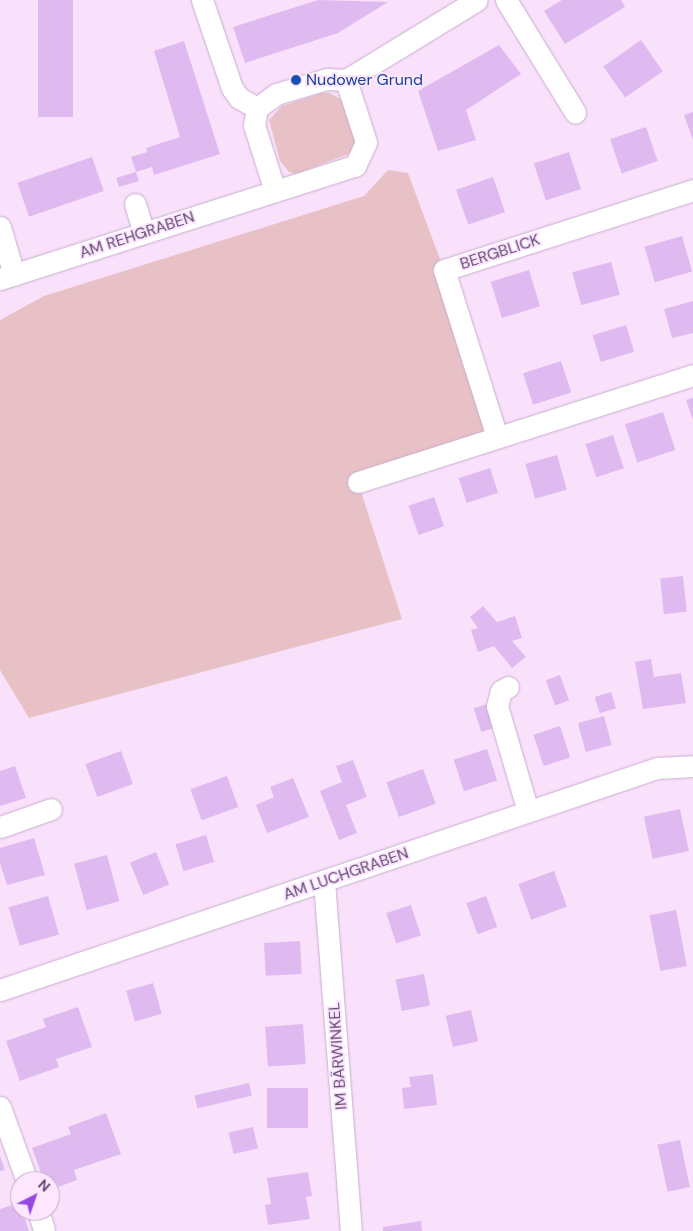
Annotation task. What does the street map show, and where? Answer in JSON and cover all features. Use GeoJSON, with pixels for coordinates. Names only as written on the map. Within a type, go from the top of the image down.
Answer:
{"type":"FeatureCollection","features":[{"type":"Feature","properties":{"kind":"street"},"geometry":{"type":"LineString","coordinates":[[202,0],[232,88],[239,98],[258,108]]}},
{"type":"Feature","properties":{"kind":"street"},"geometry":{"type":"LineString","coordinates":[[275,191],[254,125],[258,108],[276,94],[327,79],[346,80],[477,0]]}},
{"type":"Feature","properties":{"kind":"street"},"geometry":{"type":"LineString","coordinates":[[506,0],[575,112]]}},
{"type":"Feature","properties":{"kind":"street","name":"AM REHGRABEN"},"geometry":{"type":"LineString","coordinates":[[7,277],[355,166],[366,142],[346,80]]}},
{"type":"Feature","properties":{"kind":"street","name":"BERGBLICK"},"geometry":{"type":"LineString","coordinates":[[497,437],[444,270],[693,190]]}},
{"type":"Feature","properties":{"kind":"street"},"geometry":{"type":"LineString","coordinates":[[135,204],[144,233]]}},
{"type":"Feature","properties":{"kind":"street"},"geometry":{"type":"LineString","coordinates":[[0,226],[7,277]]}},
{"type":"Feature","properties":{"kind":"street"},"geometry":{"type":"LineString","coordinates":[[358,482],[693,375]]}},
{"type":"Feature","properties":{"kind":"street"},"geometry":{"type":"LineString","coordinates":[[508,687],[501,691],[497,706],[528,811]]}},
{"type":"Feature","properties":{"kind":"street","name":"AM LUCHGRABEN"},"geometry":{"type":"LineString","coordinates":[[0,990],[657,768],[693,766]]}},
{"type":"Feature","properties":{"kind":"street"},"geometry":{"type":"LineString","coordinates":[[0,827],[51,809]]}},
{"type":"Feature","properties":{"kind":"street","name":"IM BÄRWINKEL"},"geometry":{"type":"LineString","coordinates":[[324,881],[351,1231]]}},
{"type":"Feature","properties":{"kind":"street"},"geometry":{"type":"LineString","coordinates":[[0,1107],[23,1171]]}},
{"type":"Feature","properties":{"kind":"shaded area"},"geometry":{"type":"Polygon","coordinates":[[[322,93],[329,93],[341,99],[356,141],[351,153],[296,174],[289,172],[280,161],[269,120],[282,106],[322,93]]]}},
{"type":"Feature","properties":{"kind":"shaded area"},"geometry":{"type":"Polygon","coordinates":[[[388,170],[408,173],[444,270],[497,437],[358,482],[402,619],[29,718],[0,670],[0,320],[44,296],[364,196],[388,170]]]}},
{"type":"Feature","properties":{"kind":"building"},"geometry":{"type":"Polygon","coordinates":[[[38,0],[73,0],[73,117],[38,117],[38,0]]]}},
{"type":"Feature","properties":{"kind":"building"},"geometry":{"type":"Polygon","coordinates":[[[318,0],[388,2],[338,33],[245,63],[233,27],[318,0]]]}},
{"type":"Feature","properties":{"kind":"building"},"geometry":{"type":"Polygon","coordinates":[[[562,0],[621,0],[625,7],[565,44],[544,11],[562,0]]]}},
{"type":"Feature","properties":{"kind":"building"},"geometry":{"type":"Polygon","coordinates":[[[641,40],[663,71],[625,98],[603,66],[641,40]]]}},
{"type":"Feature","properties":{"kind":"building"},"geometry":{"type":"Polygon","coordinates":[[[184,41],[220,154],[154,175],[152,167],[136,172],[131,157],[147,152],[146,148],[180,137],[154,51],[184,41]]]}},
{"type":"Feature","properties":{"kind":"building"},"geometry":{"type":"Polygon","coordinates":[[[499,45],[521,74],[466,110],[476,140],[438,151],[418,91],[499,45]]]}},
{"type":"Feature","properties":{"kind":"building"},"geometry":{"type":"Polygon","coordinates":[[[693,112],[693,140],[684,115],[693,112]]]}},
{"type":"Feature","properties":{"kind":"building"},"geometry":{"type":"Polygon","coordinates":[[[646,127],[658,161],[622,173],[610,139],[646,127]]]}},
{"type":"Feature","properties":{"kind":"building"},"geometry":{"type":"Polygon","coordinates":[[[569,152],[581,189],[546,201],[534,163],[569,152]]]}},
{"type":"Feature","properties":{"kind":"building"},"geometry":{"type":"Polygon","coordinates":[[[92,157],[104,191],[29,217],[17,183],[92,157]]]}},
{"type":"Feature","properties":{"kind":"building"},"geometry":{"type":"Polygon","coordinates":[[[136,172],[139,181],[119,187],[116,178],[136,172]]]}},
{"type":"Feature","properties":{"kind":"building"},"geometry":{"type":"Polygon","coordinates":[[[493,177],[505,212],[468,225],[456,190],[493,177]]]}},
{"type":"Feature","properties":{"kind":"building"},"geometry":{"type":"Polygon","coordinates":[[[682,236],[692,272],[655,282],[645,247],[682,236]]]}},
{"type":"Feature","properties":{"kind":"building"},"geometry":{"type":"Polygon","coordinates":[[[611,262],[620,295],[581,305],[572,272],[611,262]]]}},
{"type":"Feature","properties":{"kind":"building"},"geometry":{"type":"Polygon","coordinates":[[[529,270],[540,306],[502,318],[491,282],[529,270]]]}},
{"type":"Feature","properties":{"kind":"building"},"geometry":{"type":"Polygon","coordinates":[[[693,301],[693,333],[672,338],[664,309],[693,301]]]}},
{"type":"Feature","properties":{"kind":"building"},"geometry":{"type":"Polygon","coordinates":[[[626,325],[634,352],[601,362],[593,335],[626,325]]]}},
{"type":"Feature","properties":{"kind":"building"},"geometry":{"type":"Polygon","coordinates":[[[561,361],[571,392],[533,405],[523,373],[561,361]]]}},
{"type":"Feature","properties":{"kind":"building"},"geometry":{"type":"Polygon","coordinates":[[[693,398],[693,420],[686,400],[693,398]]]}},
{"type":"Feature","properties":{"kind":"building"},"geometry":{"type":"Polygon","coordinates":[[[663,412],[675,450],[637,462],[625,424],[663,412]]]}},
{"type":"Feature","properties":{"kind":"building"},"geometry":{"type":"Polygon","coordinates":[[[613,435],[624,468],[596,477],[585,444],[613,435]]]}},
{"type":"Feature","properties":{"kind":"building"},"geometry":{"type":"Polygon","coordinates":[[[557,455],[567,490],[535,499],[525,464],[557,455]]]}},
{"type":"Feature","properties":{"kind":"building"},"geometry":{"type":"Polygon","coordinates":[[[490,468],[498,493],[467,503],[459,478],[490,468]]]}},
{"type":"Feature","properties":{"kind":"building"},"geometry":{"type":"Polygon","coordinates":[[[434,497],[444,526],[419,535],[408,506],[434,497]]]}},
{"type":"Feature","properties":{"kind":"building"},"geometry":{"type":"Polygon","coordinates":[[[683,576],[687,612],[664,614],[660,578],[683,576]]]}},
{"type":"Feature","properties":{"kind":"building"},"geometry":{"type":"Polygon","coordinates":[[[483,606],[497,622],[515,616],[522,638],[512,641],[526,657],[512,668],[494,646],[478,652],[471,630],[478,628],[470,617],[483,606]]]}},
{"type":"Feature","properties":{"kind":"building"},"geometry":{"type":"Polygon","coordinates":[[[651,659],[654,677],[681,673],[686,703],[643,709],[635,662],[651,659]]]}},
{"type":"Feature","properties":{"kind":"building"},"geometry":{"type":"Polygon","coordinates":[[[560,675],[569,700],[555,706],[546,680],[560,675]]]}},
{"type":"Feature","properties":{"kind":"building"},"geometry":{"type":"Polygon","coordinates":[[[611,692],[616,708],[600,713],[595,697],[611,692]]]}},
{"type":"Feature","properties":{"kind":"building"},"geometry":{"type":"Polygon","coordinates":[[[487,704],[495,728],[481,732],[474,708],[487,704]]]}},
{"type":"Feature","properties":{"kind":"building"},"geometry":{"type":"Polygon","coordinates":[[[604,716],[612,745],[586,752],[578,723],[604,716]]]}},
{"type":"Feature","properties":{"kind":"building"},"geometry":{"type":"Polygon","coordinates":[[[560,726],[570,757],[544,766],[533,735],[560,726]]]}},
{"type":"Feature","properties":{"kind":"building"},"geometry":{"type":"Polygon","coordinates":[[[487,749],[497,780],[464,791],[454,760],[487,749]]]}},
{"type":"Feature","properties":{"kind":"building"},"geometry":{"type":"Polygon","coordinates":[[[121,751],[133,784],[97,797],[85,764],[121,751]]]}},
{"type":"Feature","properties":{"kind":"building"},"geometry":{"type":"Polygon","coordinates":[[[353,760],[367,797],[346,805],[357,833],[339,840],[320,791],[342,782],[336,766],[353,760]]]}},
{"type":"Feature","properties":{"kind":"building"},"geometry":{"type":"Polygon","coordinates":[[[15,766],[26,798],[0,806],[0,771],[15,766]]]}},
{"type":"Feature","properties":{"kind":"building"},"geometry":{"type":"Polygon","coordinates":[[[423,769],[436,804],[399,817],[386,782],[423,769]]]}},
{"type":"Feature","properties":{"kind":"building"},"geometry":{"type":"Polygon","coordinates":[[[227,776],[238,807],[202,820],[190,789],[227,776]]]}},
{"type":"Feature","properties":{"kind":"building"},"geometry":{"type":"Polygon","coordinates":[[[293,778],[309,817],[267,833],[256,805],[274,797],[270,787],[293,778]]]}},
{"type":"Feature","properties":{"kind":"building"},"geometry":{"type":"Polygon","coordinates":[[[680,809],[689,851],[653,859],[644,817],[680,809]]]}},
{"type":"Feature","properties":{"kind":"building"},"geometry":{"type":"Polygon","coordinates":[[[206,835],[214,862],[184,871],[175,844],[206,835]]]}},
{"type":"Feature","properties":{"kind":"building"},"geometry":{"type":"Polygon","coordinates":[[[34,838],[45,875],[7,885],[0,863],[0,848],[34,838]]]}},
{"type":"Feature","properties":{"kind":"building"},"geometry":{"type":"Polygon","coordinates":[[[156,852],[169,884],[143,895],[130,862],[156,852]]]}},
{"type":"Feature","properties":{"kind":"building"},"geometry":{"type":"Polygon","coordinates":[[[107,855],[119,901],[87,910],[74,864],[107,855]]]}},
{"type":"Feature","properties":{"kind":"building"},"geometry":{"type":"Polygon","coordinates":[[[554,871],[567,907],[531,920],[518,884],[554,871]]]}},
{"type":"Feature","properties":{"kind":"building"},"geometry":{"type":"Polygon","coordinates":[[[48,896],[59,934],[20,946],[9,907],[48,896]]]}},
{"type":"Feature","properties":{"kind":"building"},"geometry":{"type":"Polygon","coordinates":[[[486,896],[497,927],[478,934],[466,903],[486,896]]]}},
{"type":"Feature","properties":{"kind":"building"},"geometry":{"type":"Polygon","coordinates":[[[411,905],[421,935],[396,943],[386,913],[411,905]]]}},
{"type":"Feature","properties":{"kind":"building"},"geometry":{"type":"Polygon","coordinates":[[[676,910],[687,966],[660,971],[649,915],[676,910]]]}},
{"type":"Feature","properties":{"kind":"building"},"geometry":{"type":"Polygon","coordinates":[[[300,941],[302,974],[266,976],[264,943],[300,941]]]}},
{"type":"Feature","properties":{"kind":"building"},"geometry":{"type":"Polygon","coordinates":[[[424,974],[430,1005],[402,1011],[396,980],[424,974]]]}},
{"type":"Feature","properties":{"kind":"building"},"geometry":{"type":"Polygon","coordinates":[[[153,983],[162,1014],[135,1021],[126,991],[153,983]]]}},
{"type":"Feature","properties":{"kind":"building"},"geometry":{"type":"Polygon","coordinates":[[[78,1007],[92,1047],[56,1059],[59,1067],[20,1081],[6,1041],[46,1027],[43,1019],[78,1007]]]}},
{"type":"Feature","properties":{"kind":"building"},"geometry":{"type":"Polygon","coordinates":[[[471,1010],[478,1041],[453,1047],[446,1016],[471,1010]]]}},
{"type":"Feature","properties":{"kind":"building"},"geometry":{"type":"Polygon","coordinates":[[[303,1024],[306,1064],[268,1067],[265,1027],[303,1024]]]}},
{"type":"Feature","properties":{"kind":"building"},"geometry":{"type":"Polygon","coordinates":[[[433,1074],[437,1105],[404,1109],[402,1088],[411,1087],[409,1077],[433,1074]]]}},
{"type":"Feature","properties":{"kind":"building"},"geometry":{"type":"Polygon","coordinates":[[[249,1083],[252,1096],[197,1108],[194,1096],[249,1083]]]}},
{"type":"Feature","properties":{"kind":"building"},"geometry":{"type":"Polygon","coordinates":[[[267,1088],[308,1088],[308,1128],[267,1128],[267,1088]]]}},
{"type":"Feature","properties":{"kind":"building"},"geometry":{"type":"Polygon","coordinates":[[[106,1113],[121,1154],[74,1170],[77,1180],[60,1186],[60,1171],[40,1171],[32,1148],[71,1134],[68,1127],[106,1113]]]}},
{"type":"Feature","properties":{"kind":"building"},"geometry":{"type":"Polygon","coordinates":[[[253,1127],[258,1148],[234,1154],[229,1133],[253,1127]]]}},
{"type":"Feature","properties":{"kind":"building"},"geometry":{"type":"Polygon","coordinates":[[[680,1140],[690,1187],[667,1192],[658,1145],[680,1140]]]}},
{"type":"Feature","properties":{"kind":"building"},"geometry":{"type":"Polygon","coordinates":[[[0,1156],[5,1170],[0,1171],[0,1156]]]}},
{"type":"Feature","properties":{"kind":"building"},"geometry":{"type":"Polygon","coordinates":[[[308,1172],[312,1196],[306,1197],[310,1219],[268,1225],[265,1205],[271,1204],[267,1178],[308,1172]]]}},
{"type":"Feature","properties":{"kind":"building"},"geometry":{"type":"Polygon","coordinates":[[[10,1206],[10,1221],[25,1221],[29,1231],[0,1231],[0,1209],[10,1206]]]}},
{"type":"Feature","properties":{"kind":"building"},"geometry":{"type":"Polygon","coordinates":[[[421,1221],[422,1231],[383,1231],[383,1227],[421,1221]]]}},
{"type":"Feature","properties":{"kind":"place","name":"Nudower Grund"},"geometry":{"type":"Point","coordinates":[296,80]}}]}
